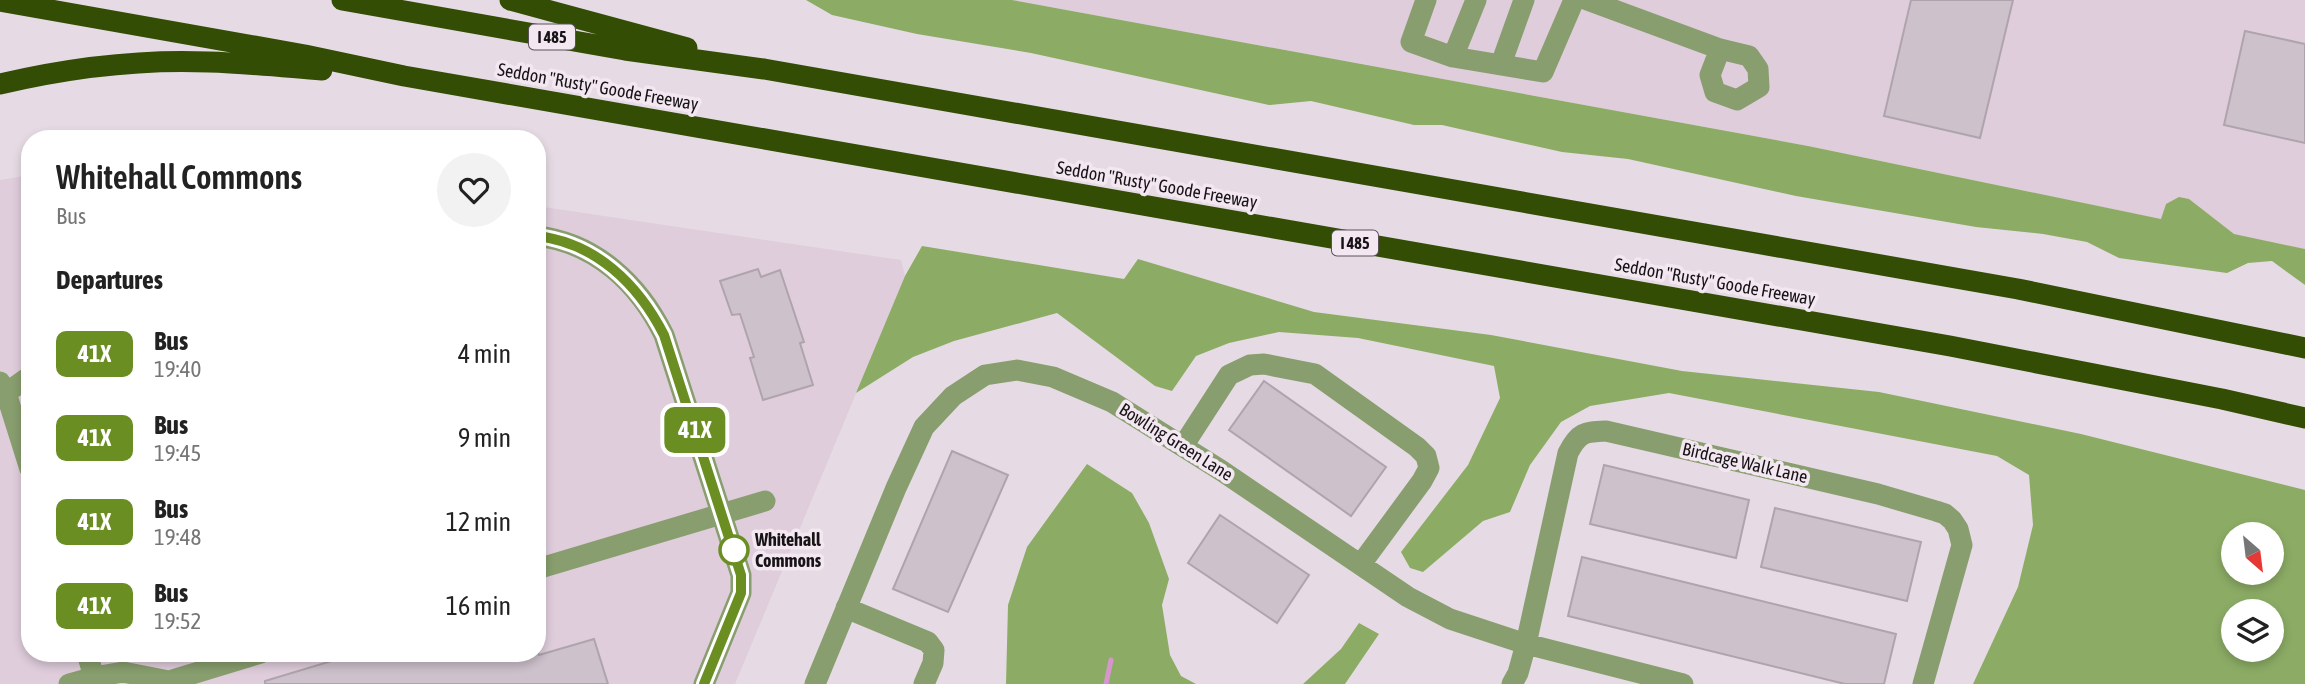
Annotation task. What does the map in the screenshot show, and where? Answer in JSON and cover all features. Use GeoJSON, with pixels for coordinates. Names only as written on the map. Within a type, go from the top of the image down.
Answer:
{"type":"FeatureCollection","features":[{"type":"Feature","properties":{"kind":"highway","name":"I 485"},"geometry":{"type":"LineString","coordinates":[[342,0],[625,50],[764,69],[2018,289],[2305,348]]}},
{"type":"Feature","properties":{"kind":"highway"},"geometry":{"type":"LineString","coordinates":[[510,0],[764,69]]}},
{"type":"Feature","properties":{"kind":"highway","name":"Seddon \"Rusty\" Goode Freeway"},"geometry":{"type":"LineString","coordinates":[[0,1],[305,55],[404,76],[1950,346],[2222,398],[2305,418]]}},
{"type":"Feature","properties":{"kind":"highway"},"geometry":{"type":"LineString","coordinates":[[0,84],[96,66],[142,62],[208,62],[404,76]]}},
{"type":"Feature","properties":{"kind":"street"},"geometry":{"type":"LineString","coordinates":[[1426,0],[1410,42],[1453,57],[1544,72],[1574,0]]}},
{"type":"Feature","properties":{"kind":"street"},"geometry":{"type":"LineString","coordinates":[[1453,57],[1476,0]]}},
{"type":"Feature","properties":{"kind":"street"},"geometry":{"type":"LineString","coordinates":[[1501,64],[1524,0]]}},
{"type":"Feature","properties":{"kind":"street"},"geometry":{"type":"LineString","coordinates":[[1587,0],[1720,49]]}},
{"type":"Feature","properties":{"kind":"street"},"geometry":{"type":"LineString","coordinates":[[546,237],[591,253],[615,269],[654,314],[664,335],[741,575],[741,593],[704,684]]}},
{"type":"Feature","properties":{"kind":"street"},"geometry":{"type":"LineString","coordinates":[[1182,446],[1229,375],[1241,368],[1264,364],[1315,374],[1417,447],[1426,456],[1429,468],[1361,564]]}},
{"type":"Feature","properties":{"kind":"street","name":"Bowling Green Lane"},"geometry":{"type":"LineString","coordinates":[[815,684],[925,427],[953,396],[985,375],[1017,369],[1053,377],[1112,402],[1408,597],[1450,619],[1633,678],[1683,684]]}},
{"type":"Feature","properties":{"kind":"street"},"geometry":{"type":"LineString","coordinates":[[21,380],[2,390],[21,444]]}},
{"type":"Feature","properties":{"kind":"street","name":"Birdcage Walk Lane"},"geometry":{"type":"LineString","coordinates":[[1512,684],[1526,644],[1568,453],[1576,438],[1587,432],[1606,431],[1878,494],[1945,514],[1958,529],[1962,545],[1923,684]]}},
{"type":"Feature","properties":{"kind":"street"},"geometry":{"type":"LineString","coordinates":[[546,566],[765,501]]}},
{"type":"Feature","properties":{"kind":"street"},"geometry":{"type":"LineString","coordinates":[[846,608],[928,642],[934,650],[933,663],[924,684]]}},
{"type":"Feature","properties":{"kind":"street"},"geometry":{"type":"LineString","coordinates":[[89,662],[95,680]]}},
{"type":"Feature","properties":{"kind":"street"},"geometry":{"type":"LineString","coordinates":[[69,684],[123,672],[169,681],[231,662]]}},
{"type":"Feature","properties":{"kind":"shaded area"},"geometry":{"type":"Polygon","coordinates":[[[1012,0],[2305,0],[2305,249],[1808,146],[1012,0]]]}},
{"type":"Feature","properties":{"kind":"shaded area","name":"Whitehall Commons"},"geometry":{"type":"Polygon","coordinates":[[[21,176],[21,662],[546,662],[546,207],[901,260],[905,276],[735,684],[0,684],[0,180],[21,176]]]}},
{"type":"Feature","properties":{"kind":"green space"},"geometry":{"type":"Polygon","coordinates":[[[806,0],[1012,0],[1808,146],[2161,219],[2166,204],[2179,197],[2189,199],[2234,234],[2305,249],[2305,285],[2272,261],[2248,263],[2227,273],[2119,258],[2087,242],[1976,227],[1796,196],[1628,159],[1562,152],[1442,125],[1414,125],[1311,101],[1269,105],[1031,53],[917,34],[832,15],[806,0]]]}},
{"type":"Feature","properties":{"kind":"green space"},"geometry":{"type":"Polygon","coordinates":[[[922,246],[1124,279],[1138,259],[1314,312],[1491,335],[1682,371],[1879,392],[2081,434],[2305,490],[2305,684],[1973,684],[2018,587],[2033,525],[2029,475],[1997,456],[1669,393],[1590,406],[1561,422],[1530,465],[1510,512],[1483,521],[1423,572],[1410,568],[1401,552],[1468,465],[1500,398],[1494,366],[1358,338],[1279,332],[1229,343],[1196,356],[1172,391],[1155,386],[1057,313],[954,341],[913,357],[856,393],[905,276],[922,246]]]}},
{"type":"Feature","properties":{"kind":"green space"},"geometry":{"type":"Polygon","coordinates":[[[1087,464],[1132,493],[1149,523],[1169,579],[1162,605],[1170,655],[1181,676],[1196,684],[1006,684],[1008,605],[1027,547],[1087,464]]]}},
{"type":"Feature","properties":{"kind":"green space"},"geometry":{"type":"Polygon","coordinates":[[[1359,623],[1379,634],[1345,684],[1303,684],[1341,649],[1359,623]]]}},
{"type":"Feature","properties":{"kind":"building"},"geometry":{"type":"Polygon","coordinates":[[[1911,0],[2013,0],[1980,138],[1884,116],[1911,0]]]}},
{"type":"Feature","properties":{"kind":"building"},"geometry":{"type":"Polygon","coordinates":[[[2245,31],[2305,44],[2305,143],[2224,125],[2245,31]]]}},
{"type":"Feature","properties":{"kind":"building"},"geometry":{"type":"Polygon","coordinates":[[[758,269],[761,277],[780,270],[804,342],[800,343],[813,385],[763,400],[750,358],[754,357],[740,314],[732,315],[720,281],[758,269]]]}},
{"type":"Feature","properties":{"kind":"building"},"geometry":{"type":"Polygon","coordinates":[[[1264,381],[1386,467],[1351,516],[1229,430],[1264,381]]]}},
{"type":"Feature","properties":{"kind":"building"},"geometry":{"type":"Polygon","coordinates":[[[952,451],[1008,475],[948,612],[893,589],[952,451]]]}},
{"type":"Feature","properties":{"kind":"building"},"geometry":{"type":"Polygon","coordinates":[[[1604,465],[1749,500],[1736,558],[1590,524],[1604,465]]]}},
{"type":"Feature","properties":{"kind":"building"},"geometry":{"type":"Polygon","coordinates":[[[1775,508],[1921,542],[1907,601],[1761,567],[1775,508]]]}},
{"type":"Feature","properties":{"kind":"building"},"geometry":{"type":"Polygon","coordinates":[[[1220,515],[1309,575],[1277,623],[1188,563],[1220,515]]]}},
{"type":"Feature","properties":{"kind":"building"},"geometry":{"type":"Polygon","coordinates":[[[1582,557],[1896,634],[1884,684],[1845,684],[1568,616],[1582,557]]]}},
{"type":"Feature","properties":{"kind":"building"},"geometry":{"type":"Polygon","coordinates":[[[594,639],[608,684],[265,684],[265,681],[328,662],[546,662],[546,653],[594,639]]]}},
{"type":"Feature","properties":{"kind":"waterway"},"geometry":{"type":"LineString","coordinates":[[1106,684],[1111,660]]}},
{"type":"Feature","properties":{"kind":"bus line","name":"41X"},"geometry":{"type":"LineString","coordinates":[[546,237],[591,253],[615,269],[654,314],[664,335],[741,575],[741,593],[704,684]]}},
{"type":"Feature","properties":{"kind":"place","name":"Whitehall Commons"},"geometry":{"type":"Point","coordinates":[734,550]}}]}
